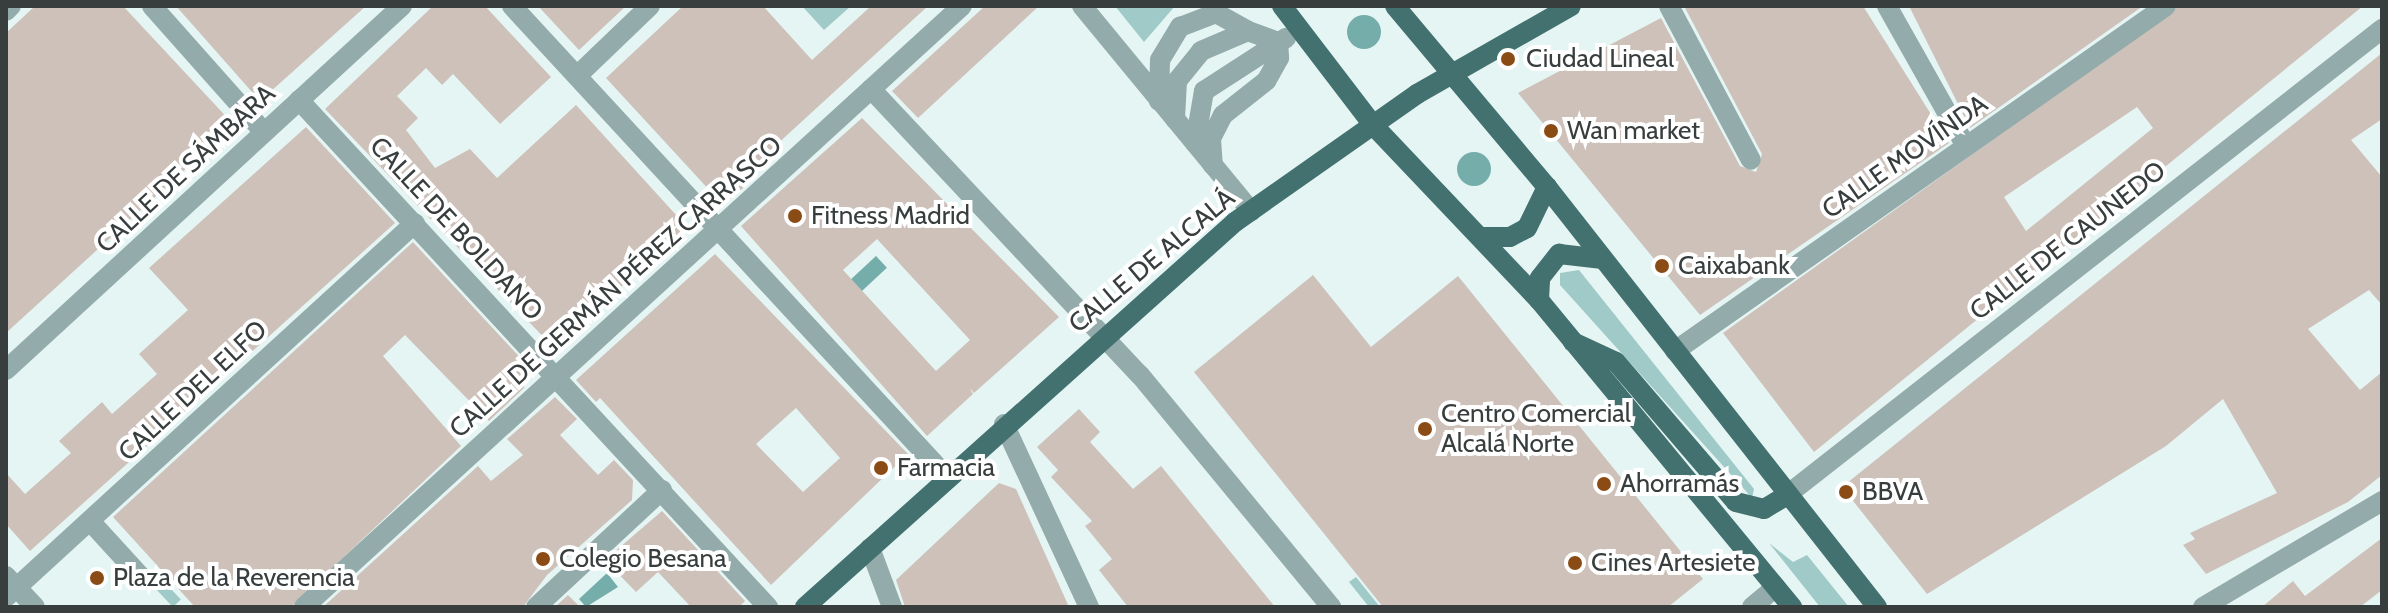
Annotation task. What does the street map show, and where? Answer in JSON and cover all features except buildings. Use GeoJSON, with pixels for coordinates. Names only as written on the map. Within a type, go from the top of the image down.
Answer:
{"type":"FeatureCollection","features":[{"type":"Feature","properties":{"kind":"main road"},"geometry":{"type":"LineString","coordinates":[[1282,6],[1373,125],[1539,300],[1792,607]]}},
{"type":"Feature","properties":{"kind":"main road"},"geometry":{"type":"LineString","coordinates":[[1302,31],[1308,6]]}},
{"type":"Feature","properties":{"kind":"main road"},"geometry":{"type":"LineString","coordinates":[[1395,6],[1454,72],[1547,187],[1877,607]]}},
{"type":"Feature","properties":{"kind":"main road","name":"CALLE DE ALCALÁ"},"geometry":{"type":"LineString","coordinates":[[805,607],[1004,424],[1251,211],[1454,72],[1571,6]]}},
{"type":"Feature","properties":{"kind":"main road"},"geometry":{"type":"LineString","coordinates":[[1481,237],[1510,237],[1527,228],[1547,187]]}},
{"type":"Feature","properties":{"kind":"main road"},"geometry":{"type":"LineString","coordinates":[[1539,300],[1540,278],[1559,254],[1603,259]]}},
{"type":"Feature","properties":{"kind":"main road"},"geometry":{"type":"LineString","coordinates":[[1573,342],[1616,362],[1736,502],[1764,509],[1787,495]]}},
{"type":"Feature","properties":{"kind":"street"},"geometry":{"type":"LineString","coordinates":[[6,11],[11,6]]}},
{"type":"Feature","properties":{"kind":"street"},"geometry":{"type":"LineString","coordinates":[[152,6],[264,132]]}},
{"type":"Feature","properties":{"kind":"street","name":"CALLE DE SÁMBARA"},"geometry":{"type":"LineString","coordinates":[[6,370],[402,6]]}},
{"type":"Feature","properties":{"kind":"street"},"geometry":{"type":"LineString","coordinates":[[512,6],[947,477]]}},
{"type":"Feature","properties":{"kind":"street"},"geometry":{"type":"LineString","coordinates":[[577,76],[650,6]]}},
{"type":"Feature","properties":{"kind":"street","name":"CALLE DE GERMÁN PÉREZ CARRASCO"},"geometry":{"type":"LineString","coordinates":[[304,607],[962,6]]}},
{"type":"Feature","properties":{"kind":"street"},"geometry":{"type":"LineString","coordinates":[[1082,6],[1251,211]]}},
{"type":"Feature","properties":{"kind":"street"},"geometry":{"type":"LineString","coordinates":[[1669,6],[1751,160]]}},
{"type":"Feature","properties":{"kind":"street"},"geometry":{"type":"LineString","coordinates":[[1887,6],[1966,146]]}},
{"type":"Feature","properties":{"kind":"street","name":"CALLE MOVÍNDA"},"geometry":{"type":"LineString","coordinates":[[1675,351],[2166,6]]}},
{"type":"Feature","properties":{"kind":"street"},"geometry":{"type":"LineString","coordinates":[[1159,101],[1167,43],[1180,27],[1218,10],[1248,31],[1278,42]]}},
{"type":"Feature","properties":{"kind":"street","name":"CALLE DE CAUNEDO"},"geometry":{"type":"LineString","coordinates":[[1787,495],[2382,29]]}},
{"type":"Feature","properties":{"kind":"street"},"geometry":{"type":"LineString","coordinates":[[1175,119],[1177,81],[1188,64],[1216,41],[1248,31]]}},
{"type":"Feature","properties":{"kind":"street"},"geometry":{"type":"LineString","coordinates":[[1195,143],[1204,91],[1278,42],[1302,31]]}},
{"type":"Feature","properties":{"kind":"street"},"geometry":{"type":"LineString","coordinates":[[1213,165],[1211,139],[1223,115],[1266,81],[1279,58],[1278,42]]}},
{"type":"Feature","properties":{"kind":"street"},"geometry":{"type":"LineString","coordinates":[[871,89],[1103,337],[1320,603]]}},
{"type":"Feature","properties":{"kind":"street","name":"CALLE DE BOLDANO"},"geometry":{"type":"LineString","coordinates":[[299,100],[768,607]]}},
{"type":"Feature","properties":{"kind":"street","name":"CALLE DEL ELFO"},"geometry":{"type":"LineString","coordinates":[[9,587],[90,521],[415,223]]}},
{"type":"Feature","properties":{"kind":"street"},"geometry":{"type":"LineString","coordinates":[[1004,424],[1089,607]]}},
{"type":"Feature","properties":{"kind":"street"},"geometry":{"type":"LineString","coordinates":[[536,607],[662,490]]}},
{"type":"Feature","properties":{"kind":"street"},"geometry":{"type":"LineString","coordinates":[[2203,607],[2382,501]]}},
{"type":"Feature","properties":{"kind":"street"},"geometry":{"type":"LineString","coordinates":[[90,521],[143,579]]}},
{"type":"Feature","properties":{"kind":"street"},"geometry":{"type":"LineString","coordinates":[[870,548],[892,607]]}},
{"type":"Feature","properties":{"kind":"street"},"geometry":{"type":"LineString","coordinates":[[9,587],[35,607]]}},
{"type":"Feature","properties":{"kind":"street"},"geometry":{"type":"LineString","coordinates":[[1752,607],[1776,587]]}},
{"type":"Feature","properties":{"kind":"shaded area"},"geometry":{"type":"Polygon","coordinates":[[[802,6],[851,6],[824,30],[802,6]]]}},
{"type":"Feature","properties":{"kind":"shaded area"},"geometry":{"type":"Polygon","coordinates":[[[1115,6],[1175,6],[1144,42],[1115,6]]]}},
{"type":"Feature","properties":{"kind":"shaded area"},"geometry":{"type":"Polygon","coordinates":[[[1364,15],[1376,20],[1381,32],[1376,44],[1364,49],[1352,44],[1347,32],[1352,20],[1364,15]]]}},
{"type":"Feature","properties":{"kind":"shaded area"},"geometry":{"type":"Polygon","coordinates":[[[1474,152],[1486,157],[1491,169],[1486,181],[1474,186],[1462,181],[1457,169],[1462,157],[1474,152]]]}},
{"type":"Feature","properties":{"kind":"shaded area"},"geometry":{"type":"Polygon","coordinates":[[[876,256],[887,268],[861,292],[850,281],[876,256]]]}},
{"type":"Feature","properties":{"kind":"shaded area"},"geometry":{"type":"Polygon","coordinates":[[[1579,270],[1754,489],[1752,498],[1560,285],[1560,273],[1579,270]]]}},
{"type":"Feature","properties":{"kind":"shaded area"},"geometry":{"type":"Polygon","coordinates":[[[1769,543],[1793,562],[1807,555],[1849,607],[1820,607],[1769,543]]]}},
{"type":"Feature","properties":{"kind":"shaded area"},"geometry":{"type":"Polygon","coordinates":[[[607,573],[618,587],[586,607],[579,599],[607,573]]]}},
{"type":"Feature","properties":{"kind":"shaded area"},"geometry":{"type":"Polygon","coordinates":[[[157,574],[181,600],[173,607],[149,582],[157,574]]]}},
{"type":"Feature","properties":{"kind":"shaded area"},"geometry":{"type":"Polygon","coordinates":[[[1356,577],[1380,607],[1369,607],[1349,582],[1356,577]]]}},
{"type":"Feature","properties":{"kind":"place","name":"Ciudad Lineal"},"geometry":{"type":"Point","coordinates":[1508,59]}},
{"type":"Feature","properties":{"kind":"place","name":"Wan market"},"geometry":{"type":"Point","coordinates":[1551,131]}},
{"type":"Feature","properties":{"kind":"place","name":"Fitness Madrid"},"geometry":{"type":"Point","coordinates":[795,216]}},
{"type":"Feature","properties":{"kind":"place","name":"Caixabank"},"geometry":{"type":"Point","coordinates":[1662,266]}},
{"type":"Feature","properties":{"kind":"place","name":"Centro Comercial Alcalá Norte"},"geometry":{"type":"Point","coordinates":[1425,429]}},
{"type":"Feature","properties":{"kind":"place","name":"Farmacia"},"geometry":{"type":"Point","coordinates":[881,468]}},
{"type":"Feature","properties":{"kind":"place","name":"Ahorramás"},"geometry":{"type":"Point","coordinates":[1604,484]}},
{"type":"Feature","properties":{"kind":"place","name":"BBVA"},"geometry":{"type":"Point","coordinates":[1846,492]}},
{"type":"Feature","properties":{"kind":"place","name":"Colegio Besana"},"geometry":{"type":"Point","coordinates":[543,559]}},
{"type":"Feature","properties":{"kind":"place","name":"Cines Artesiete"},"geometry":{"type":"Point","coordinates":[1575,563]}},
{"type":"Feature","properties":{"kind":"place","name":"Plaza de la Reverencia"},"geometry":{"type":"Point","coordinates":[97,578]}}]}
